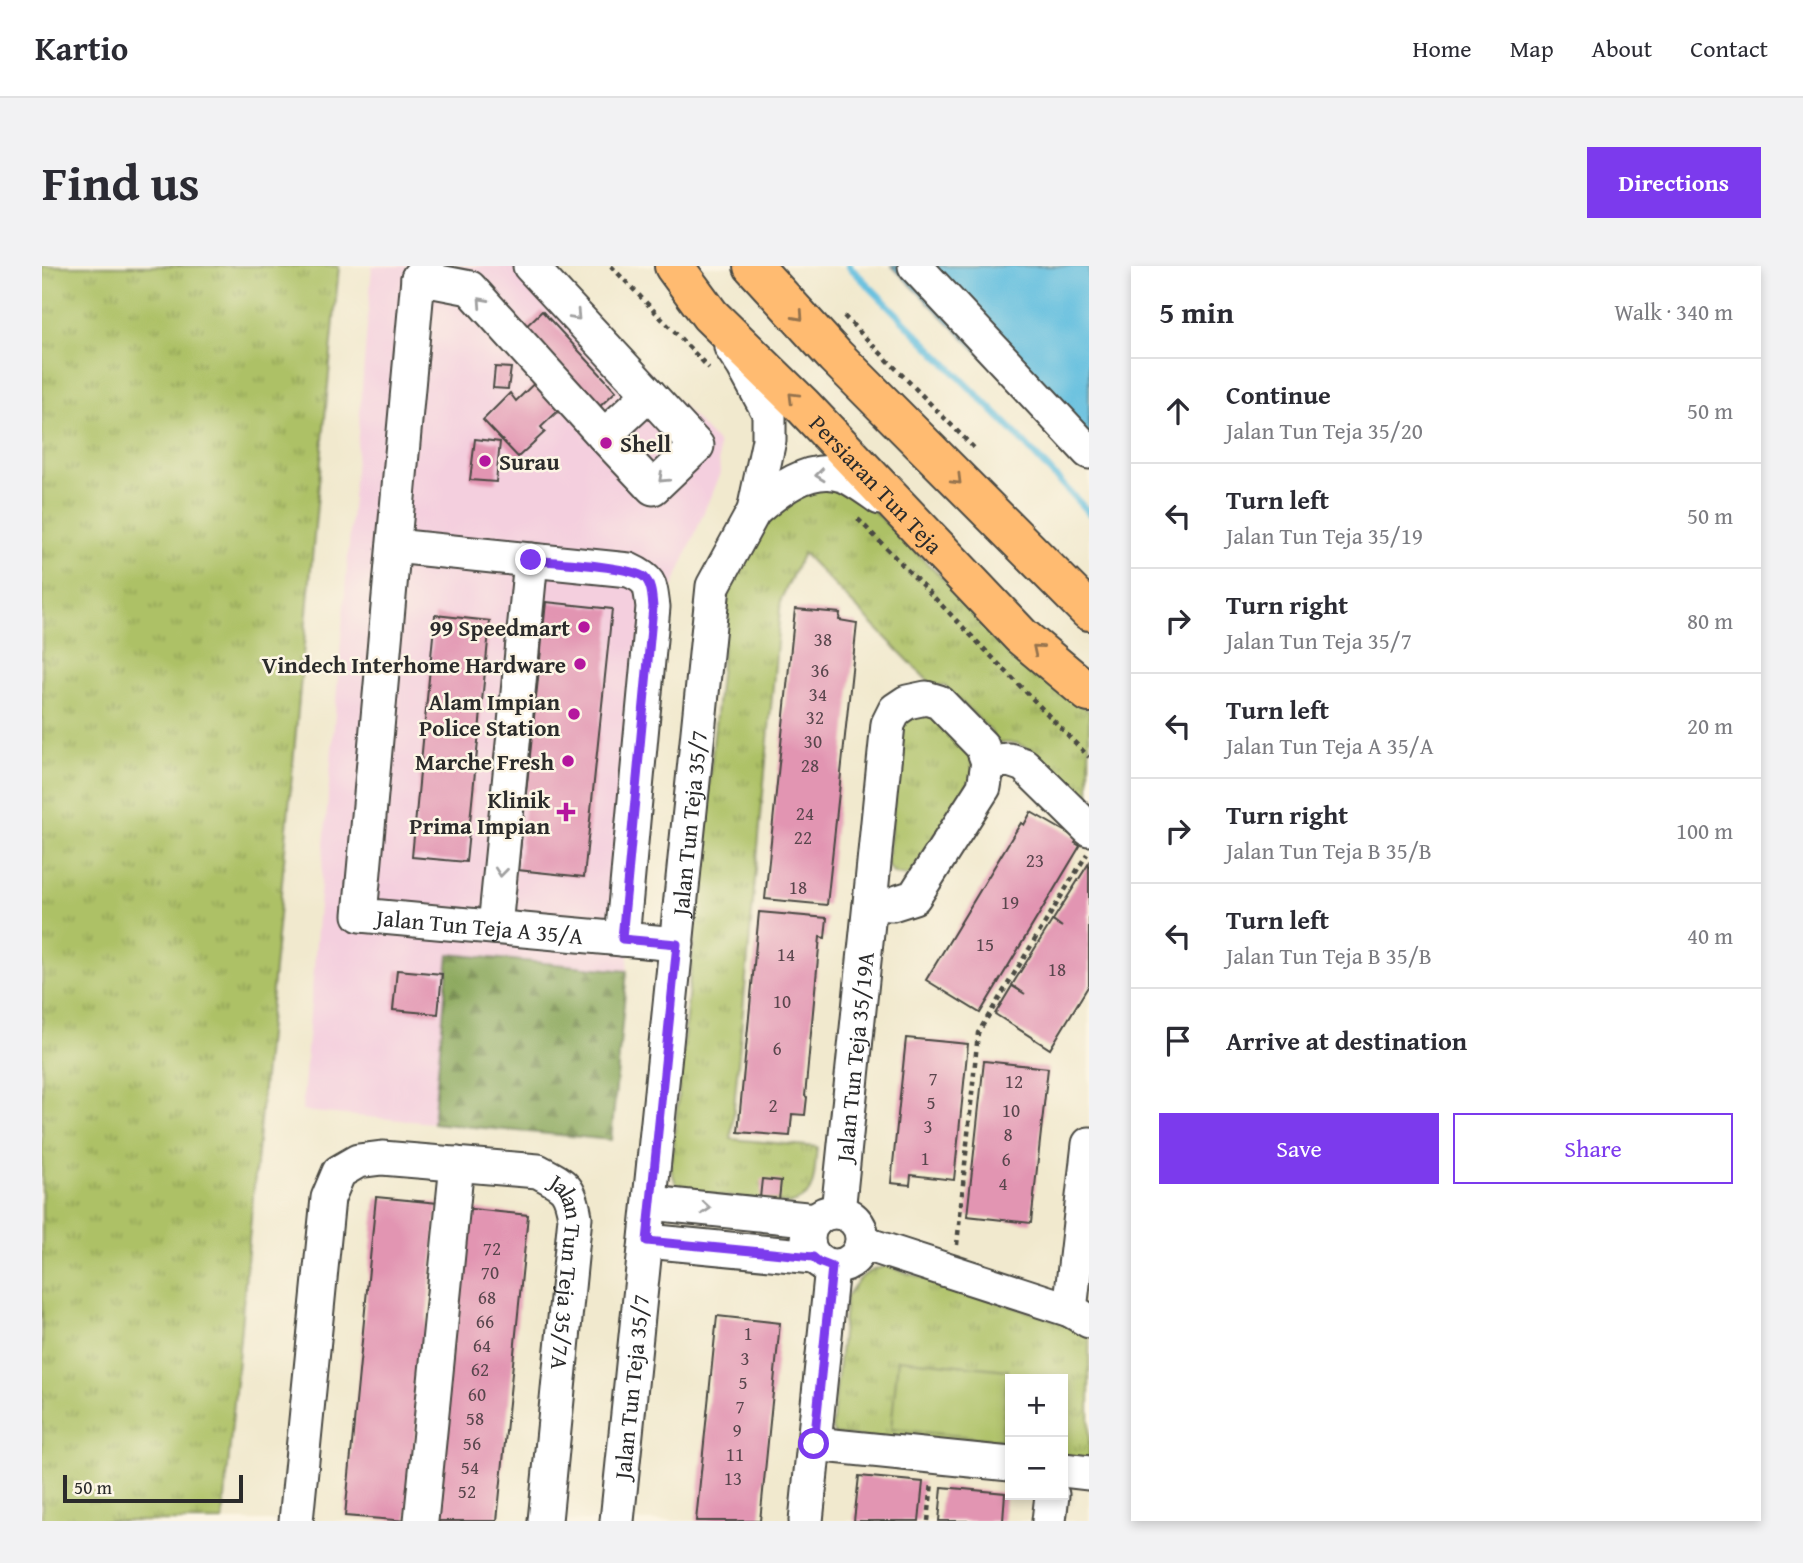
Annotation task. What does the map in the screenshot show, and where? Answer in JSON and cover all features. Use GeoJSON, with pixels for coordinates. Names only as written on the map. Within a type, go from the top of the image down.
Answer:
{"type":"FeatureCollection","features":[{"type":"Feature","properties":{"kind":"main road","name":"Persiaran Tun Teja"},"geometry":{"type":"LineString","coordinates":[[674,266],[710,315],[802,405],[1021,636],[1089,693]]}},
{"type":"Feature","properties":{"kind":"main road"},"geometry":{"type":"LineString","coordinates":[[753,266],[835,356],[1089,611]]}},
{"type":"Feature","properties":{"kind":"street"},"geometry":{"type":"LineString","coordinates":[[530,266],[697,446],[653,488],[470,288],[423,272],[394,546],[629,570],[644,577],[650,588],[653,607],[622,939]]}},
{"type":"Feature","properties":{"kind":"street"},"geometry":{"type":"LineString","coordinates":[[915,266],[1089,452]]}},
{"type":"Feature","properties":{"kind":"street"},"geometry":{"type":"LineString","coordinates":[[710,315],[743,365],[769,412],[769,440],[754,511]]}},
{"type":"Feature","properties":{"kind":"street"},"geometry":{"type":"LineString","coordinates":[[604,436],[649,394]]}},
{"type":"Feature","properties":{"kind":"street"},"geometry":{"type":"LineString","coordinates":[[754,511],[778,490],[820,472],[842,475],[902,512]]}},
{"type":"Feature","properties":{"kind":"street","name":"Jalan Tun Teja 35/7"},"geometry":{"type":"LineString","coordinates":[[618,1521],[713,586],[754,511]]}},
{"type":"Feature","properties":{"kind":"street","name":"Jalan Tun Teja A 35/A"},"geometry":{"type":"LineString","coordinates":[[394,546],[360,915],[677,944]]}},
{"type":"Feature","properties":{"kind":"street"},"geometry":{"type":"LineString","coordinates":[[495,927],[531,560]]}},
{"type":"Feature","properties":{"kind":"street","name":"Jalan Tun Teja 35/19A"},"geometry":{"type":"LineString","coordinates":[[827,1216],[870,903],[888,724],[895,710],[908,702],[926,698],[939,702],[982,746],[989,761]]}},
{"type":"Feature","properties":{"kind":"street"},"geometry":{"type":"LineString","coordinates":[[870,903],[892,904],[914,897],[984,787],[989,761],[1009,760],[1024,765],[1089,829]]}},
{"type":"Feature","properties":{"kind":"street"},"geometry":{"type":"LineString","coordinates":[[863,1243],[1080,1315],[1089,1144]]}},
{"type":"Feature","properties":{"kind":"street","name":"Jalan Tun Teja 35/7A"},"geometry":{"type":"LineString","coordinates":[[296,1521],[328,1198],[339,1172],[358,1161],[382,1157],[538,1171],[558,1182],[572,1196],[575,1217],[545,1521]]}},
{"type":"Feature","properties":{"kind":"street"},"geometry":{"type":"LineString","coordinates":[[421,1521],[457,1164]]}},
{"type":"Feature","properties":{"kind":"street"},"geometry":{"type":"LineString","coordinates":[[647,1241],[846,1265],[857,1256],[863,1243],[863,1236],[852,1217],[651,1203]]}},
{"type":"Feature","properties":{"kind":"street"},"geometry":{"type":"LineString","coordinates":[[806,1521],[814,1444],[823,1262],[808,1243],[808,1236],[810,1229],[827,1216]]}},
{"type":"Feature","properties":{"kind":"street"},"geometry":{"type":"LineString","coordinates":[[814,1444],[1005,1464]]}},
{"type":"Feature","properties":{"kind":"street"},"geometry":{"type":"LineString","coordinates":[[1068,1471],[1089,1473]]}},
{"type":"Feature","properties":{"kind":"street"},"geometry":{"type":"LineString","coordinates":[[1049,1521],[1051,1500]]}},
{"type":"Feature","properties":{"kind":"path"},"geometry":{"type":"LineString","coordinates":[[611,266],[718,377]]}},
{"type":"Feature","properties":{"kind":"path"},"geometry":{"type":"LineString","coordinates":[[844,316],[981,455]]}},
{"type":"Feature","properties":{"kind":"path"},"geometry":{"type":"LineString","coordinates":[[855,516],[1089,757]]}},
{"type":"Feature","properties":{"kind":"path"},"geometry":{"type":"LineString","coordinates":[[957,1250],[978,1033],[1089,850]]}},
{"type":"Feature","properties":{"kind":"path"},"geometry":{"type":"LineString","coordinates":[[928,1521],[934,1457]]}},
{"type":"Feature","properties":{"kind":"shaded area"},"geometry":{"type":"Polygon","coordinates":[[[372,266],[548,266],[718,443],[720,473],[664,609],[627,971],[449,954],[433,1123],[302,1111],[372,266]]]}},
{"type":"Feature","properties":{"kind":"green space"},"geometry":{"type":"Polygon","coordinates":[[[42,266],[339,266],[223,1521],[42,1521],[42,266]]]}},
{"type":"Feature","properties":{"kind":"green space"},"geometry":{"type":"Polygon","coordinates":[[[815,483],[859,497],[1036,669],[1089,711],[1089,809],[1031,750],[1016,743],[996,741],[990,730],[945,686],[931,684],[803,553],[781,599],[731,1139],[817,1147],[814,1176],[809,1192],[789,1204],[683,1191],[676,1184],[671,1169],[729,584],[783,499],[815,483]]]}},
{"type":"Feature","properties":{"kind":"green space"},"geometry":{"type":"Polygon","coordinates":[[[931,714],[965,749],[973,762],[974,775],[909,876],[894,874],[887,865],[902,727],[910,718],[931,714]]]}},
{"type":"Feature","properties":{"kind":"green space"},"geometry":{"type":"Polygon","coordinates":[[[449,954],[627,971],[611,1140],[433,1123],[449,954]]]}},
{"type":"Feature","properties":{"kind":"green space"},"geometry":{"type":"Polygon","coordinates":[[[886,1266],[1070,1325],[1089,1336],[1089,1462],[1068,1460],[1068,1374],[1005,1374],[1005,1453],[834,1434],[832,1428],[846,1297],[862,1277],[886,1266]]]}},
{"type":"Feature","properties":{"kind":"green space"},"geometry":{"type":"Polygon","coordinates":[[[898,1359],[1008,1370],[1005,1374],[1001,1440],[891,1429],[898,1359]]]}},
{"type":"Feature","properties":{"kind":"water"},"geometry":{"type":"Polygon","coordinates":[[[892,266],[1089,266],[1089,463],[892,266]]]}},
{"type":"Feature","properties":{"kind":"building"},"geometry":{"type":"Polygon","coordinates":[[[542,311],[616,391],[593,413],[575,395],[541,427],[545,432],[518,457],[483,420],[510,393],[516,401],[549,369],[517,335],[542,311]]]}},
{"type":"Feature","properties":{"kind":"building"},"geometry":{"type":"Polygon","coordinates":[[[495,367],[511,368],[508,389],[493,388],[495,367]]]}},
{"type":"Feature","properties":{"kind":"building","name":"Surau"},"geometry":{"type":"Polygon","coordinates":[[[475,439],[500,442],[496,482],[470,480],[475,439]]]}},
{"type":"Feature","properties":{"kind":"building"},"geometry":{"type":"Polygon","coordinates":[[[546,602],[612,609],[584,877],[518,870],[546,602]]]}},
{"type":"Feature","properties":{"kind":"building"},"geometry":{"type":"Polygon","coordinates":[[[795,609],[840,613],[839,620],[857,623],[827,905],[765,899],[795,609]]]}},
{"type":"Feature","properties":{"kind":"building"},"geometry":{"type":"Polygon","coordinates":[[[435,615],[490,621],[466,862],[412,857],[435,615]]]}},
{"type":"Feature","properties":{"kind":"building"},"geometry":{"type":"Polygon","coordinates":[[[1031,812],[1078,839],[1075,843],[1080,846],[980,1013],[926,980],[1014,834],[1021,823],[1024,825],[1031,812]]]}},
{"type":"Feature","properties":{"kind":"building"},"geometry":{"type":"Polygon","coordinates":[[[1089,863],[1089,985],[1050,1049],[995,1014],[1012,986],[1025,994],[1012,985],[1052,921],[1062,927],[1053,920],[1089,863]]]}},
{"type":"Feature","properties":{"kind":"building"},"geometry":{"type":"Polygon","coordinates":[[[759,912],[827,918],[825,938],[820,937],[805,1115],[792,1114],[790,1136],[738,1132],[759,912]]]}},
{"type":"Feature","properties":{"kind":"building"},"geometry":{"type":"Polygon","coordinates":[[[397,970],[442,974],[438,1014],[393,1010],[397,970]]]}},
{"type":"Feature","properties":{"kind":"building"},"geometry":{"type":"Polygon","coordinates":[[[906,1038],[968,1044],[954,1180],[911,1175],[910,1185],[891,1183],[906,1038]]]}},
{"type":"Feature","properties":{"kind":"building"},"geometry":{"type":"Polygon","coordinates":[[[984,1061],[1048,1068],[1031,1223],[967,1216],[984,1061]]]}},
{"type":"Feature","properties":{"kind":"building"},"geometry":{"type":"Polygon","coordinates":[[[762,1179],[781,1181],[779,1200],[760,1198],[762,1179]]]}},
{"type":"Feature","properties":{"kind":"building"},"geometry":{"type":"Polygon","coordinates":[[[376,1197],[438,1203],[407,1521],[345,1516],[376,1197]]]}},
{"type":"Feature","properties":{"kind":"building"},"geometry":{"type":"Polygon","coordinates":[[[463,1208],[528,1215],[497,1521],[431,1521],[463,1208]]]}},
{"type":"Feature","properties":{"kind":"building"},"geometry":{"type":"Polygon","coordinates":[[[717,1316],[780,1323],[760,1521],[696,1521],[717,1316]]]}},
{"type":"Feature","properties":{"kind":"building"},"geometry":{"type":"Polygon","coordinates":[[[859,1476],[923,1482],[919,1521],[854,1521],[859,1476]]]}},
{"type":"Feature","properties":{"kind":"building"},"geometry":{"type":"Polygon","coordinates":[[[942,1487],[1005,1493],[1003,1521],[939,1521],[942,1487]]]}},
{"type":"Feature","properties":{"kind":"waterway"},"geometry":{"type":"LineString","coordinates":[[849,266],[1010,428],[1089,513]]}},
{"type":"Feature","properties":{"kind":"place","name":"Shell"},"geometry":{"type":"Point","coordinates":[606,443]}},
{"type":"Feature","properties":{"kind":"place","name":"Surau"},"geometry":{"type":"Point","coordinates":[485,461]}},
{"type":"Feature","properties":{"kind":"place","name":"99 Speedmart"},"geometry":{"type":"Point","coordinates":[584,627]}},
{"type":"Feature","properties":{"kind":"place","name":"Vindech Interhome Hardware"},"geometry":{"type":"Point","coordinates":[580,664]}},
{"type":"Feature","properties":{"kind":"place","name":"Alam Impian Police Station"},"geometry":{"type":"Point","coordinates":[574,714]}},
{"type":"Feature","properties":{"kind":"place","name":"Marche Fresh"},"geometry":{"type":"Point","coordinates":[568,761]}},
{"type":"Feature","properties":{"kind":"place","name":"Klinik Prima Impian"},"geometry":{"type":"Point","coordinates":[566,812]}},
{"type":"Feature","properties":{"kind":"route"},"geometry":{"type":"LineString","coordinates":[[531,560],[629,570],[644,577],[650,588],[653,607],[622,939],[677,944],[647,1241],[813,1257],[832,1267],[814,1444]]}}]}
